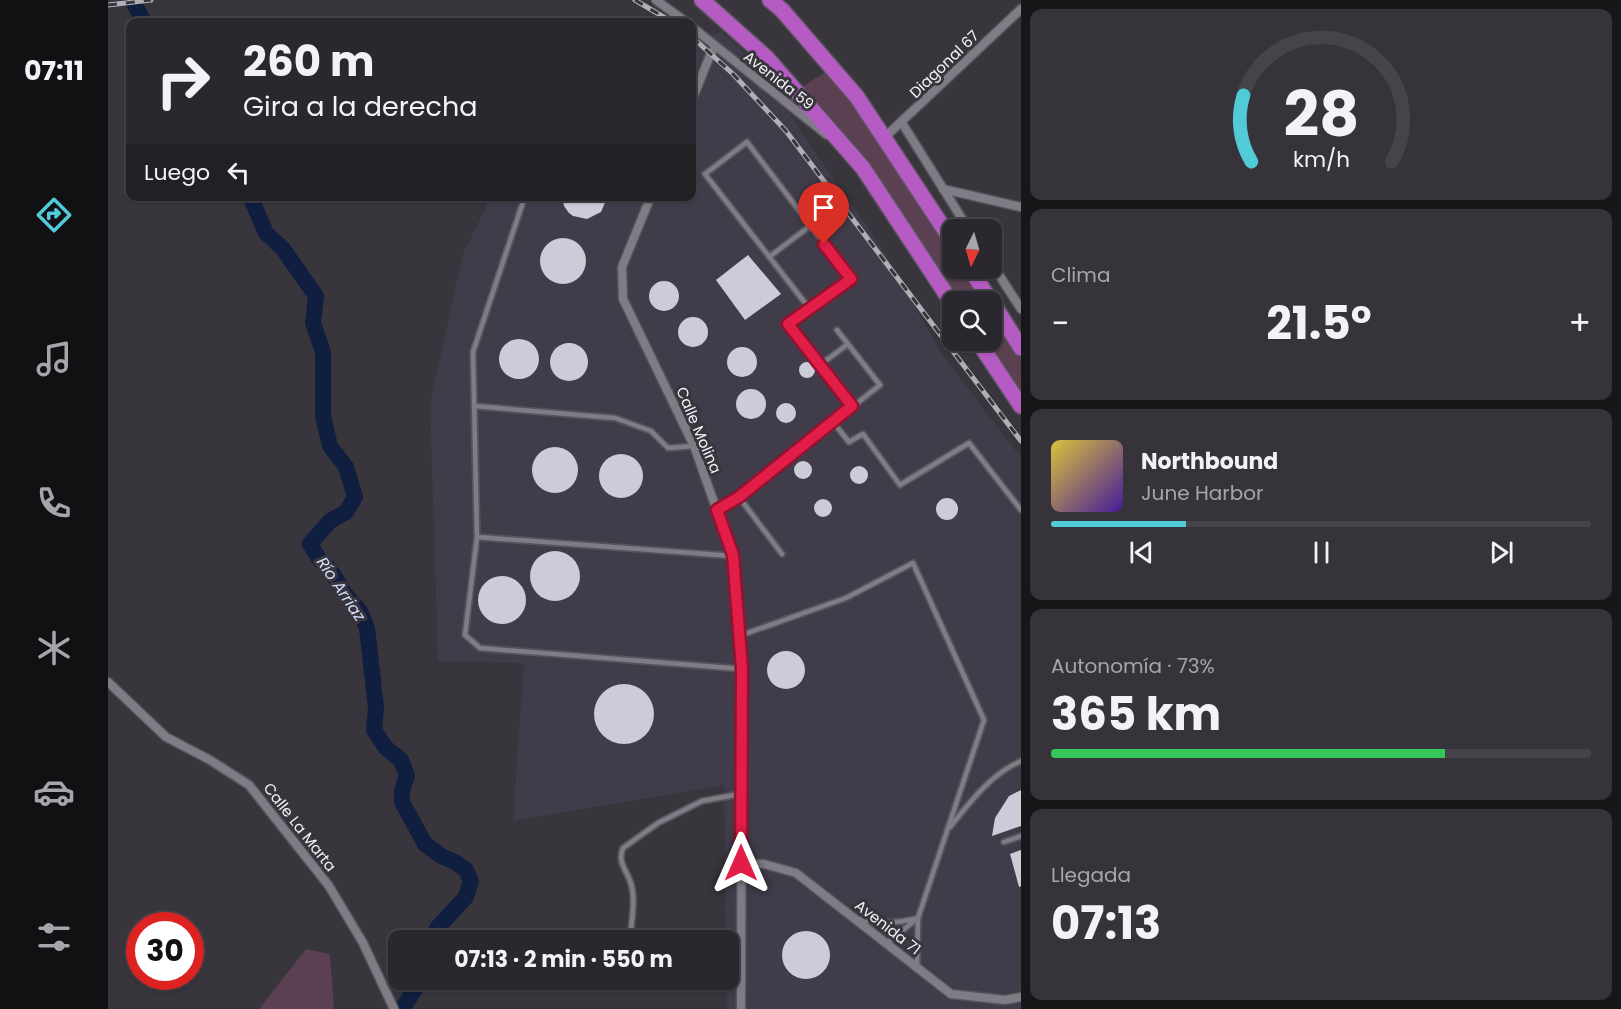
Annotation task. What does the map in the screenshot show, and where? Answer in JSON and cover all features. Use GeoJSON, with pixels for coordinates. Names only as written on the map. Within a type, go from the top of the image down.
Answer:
{"type":"FeatureCollection","features":[{"type":"Feature","properties":{"kind":"highway"},"geometry":{"type":"LineString","coordinates":[[702,0],[766,57],[863,168],[944,291]]}},
{"type":"Feature","properties":{"kind":"highway"},"geometry":{"type":"LineString","coordinates":[[770,0],[782,10],[857,97],[885,136],[942,225]]}},
{"type":"Feature","properties":{"kind":"highway"},"geometry":{"type":"LineString","coordinates":[[1002,319],[1021,348]]}},
{"type":"Feature","properties":{"kind":"highway"},"geometry":{"type":"LineString","coordinates":[[984,351],[1021,406]]}},
{"type":"Feature","properties":{"kind":"street"},"geometry":{"type":"LineString","coordinates":[[656,0],[681,18]]}},
{"type":"Feature","properties":{"kind":"street","name":"Diagonal 67"},"geometry":{"type":"LineString","coordinates":[[885,136],[902,123],[1021,9]]}},
{"type":"Feature","properties":{"kind":"street","name":"Avenida 59"},"geometry":{"type":"LineString","coordinates":[[696,30],[850,154]]}},
{"type":"Feature","properties":{"kind":"street"},"geometry":{"type":"LineString","coordinates":[[696,90],[711,53],[716,47]]}},
{"type":"Feature","properties":{"kind":"street"},"geometry":{"type":"LineString","coordinates":[[902,123],[962,219]]}},
{"type":"Feature","properties":{"kind":"street"},"geometry":{"type":"LineString","coordinates":[[943,189],[1021,207]]}},
{"type":"Feature","properties":{"kind":"street","name":"Calle Molina"},"geometry":{"type":"LineString","coordinates":[[649,201],[622,267],[623,299],[694,446],[733,555],[742,669],[741,1009]]}},
{"type":"Feature","properties":{"kind":"street"},"geometry":{"type":"LineString","coordinates":[[1002,279],[1021,309]]}},
{"type":"Feature","properties":{"kind":"street","name":"Calle La Marta"},"geometry":{"type":"LineString","coordinates":[[108,682],[165,737],[210,760],[249,784],[329,886],[363,943],[392,1005]]}},
{"type":"Feature","properties":{"kind":"street","name":"Avenida 71"},"geometry":{"type":"LineString","coordinates":[[741,863],[764,864],[796,873],[951,993],[1005,1000],[1021,997]]}},
{"type":"Feature","properties":{"kind":"lane"},"geometry":{"type":"LineString","coordinates":[[810,308],[705,174],[747,142],[851,279],[788,324],[852,406]]}},
{"type":"Feature","properties":{"kind":"lane"},"geometry":{"type":"LineString","coordinates":[[523,201],[473,352],[477,537],[465,635],[480,648],[742,669]]}},
{"type":"Feature","properties":{"kind":"lane"},"geometry":{"type":"LineString","coordinates":[[769,257],[810,226]]}},
{"type":"Feature","properties":{"kind":"lane"},"geometry":{"type":"LineString","coordinates":[[717,510],[739,497],[880,385],[837,330]]}},
{"type":"Feature","properties":{"kind":"lane"},"geometry":{"type":"LineString","coordinates":[[820,365],[848,344]]}},
{"type":"Feature","properties":{"kind":"lane"},"geometry":{"type":"LineString","coordinates":[[474,406],[615,418],[651,430],[668,448],[694,446]]}},
{"type":"Feature","properties":{"kind":"lane"},"geometry":{"type":"LineString","coordinates":[[833,422],[849,442],[863,434],[900,485],[969,443],[1021,510]]}},
{"type":"Feature","properties":{"kind":"lane"},"geometry":{"type":"LineString","coordinates":[[739,497],[782,554]]}},
{"type":"Feature","properties":{"kind":"lane"},"geometry":{"type":"LineString","coordinates":[[477,537],[733,555]]}},
{"type":"Feature","properties":{"kind":"lane"},"geometry":{"type":"LineString","coordinates":[[739,636],[846,598],[913,563],[984,720],[918,918],[917,967]]}},
{"type":"Feature","properties":{"kind":"lane"},"geometry":{"type":"LineString","coordinates":[[946,832],[970,802],[1004,768],[1021,761]]}},
{"type":"Feature","properties":{"kind":"lane"},"geometry":{"type":"LineString","coordinates":[[631,930],[633,894],[631,882],[621,863],[620,855],[623,848],[658,823],[702,801],[740,794]]}},
{"type":"Feature","properties":{"kind":"lane"},"geometry":{"type":"LineString","coordinates":[[1004,842],[1021,836]]}},
{"type":"Feature","properties":{"kind":"lane"},"geometry":{"type":"LineString","coordinates":[[856,919],[900,923],[918,918]]}},
{"type":"Feature","properties":{"kind":"lane"},"geometry":{"type":"LineString","coordinates":[[887,944],[918,918]]}},
{"type":"Feature","properties":{"kind":"shaded area"},"geometry":{"type":"Polygon","coordinates":[[[722,32],[761,69],[819,158],[880,245],[940,351],[1021,458],[1021,1009],[727,1009],[728,990],[739,990],[739,930],[726,930],[724,785],[513,821],[524,663],[438,661],[430,404],[463,254],[489,201],[696,201],[696,39],[722,32]]]}},
{"type":"Feature","properties":{"kind":"shaded area"},"geometry":{"type":"Polygon","coordinates":[[[832,68],[942,227],[942,279],[976,279],[984,291],[945,291],[863,168],[795,91],[832,68]]]}},
{"type":"Feature","properties":{"kind":"shaded area"},"geometry":{"type":"Polygon","coordinates":[[[1002,318],[1021,348],[1021,406],[984,351],[1002,351],[1002,318]]]}},
{"type":"Feature","properties":{"kind":"shaded area"},"geometry":{"type":"Polygon","coordinates":[[[306,949],[330,954],[334,1009],[259,1009],[306,949]]]}},
{"type":"Feature","properties":{"kind":"building"},"geometry":{"type":"Polygon","coordinates":[[[563,201],[606,201],[601,212],[587,219],[573,216],[564,206],[563,201]]]}},
{"type":"Feature","properties":{"kind":"building"},"geometry":{"type":"Polygon","coordinates":[[[563,238],[579,245],[586,261],[579,277],[563,284],[547,277],[540,261],[547,245],[563,238]]]}},
{"type":"Feature","properties":{"kind":"building"},"geometry":{"type":"Polygon","coordinates":[[[748,255],[781,294],[745,320],[716,280],[748,255]]]}},
{"type":"Feature","properties":{"kind":"building"},"geometry":{"type":"Polygon","coordinates":[[[664,281],[675,285],[679,296],[675,307],[664,311],[653,307],[649,296],[653,285],[664,281]]]}},
{"type":"Feature","properties":{"kind":"building"},"geometry":{"type":"Polygon","coordinates":[[[693,317],[699,318],[707,326],[707,338],[699,346],[693,347],[687,346],[679,338],[678,332],[679,326],[687,318],[693,317]]]}},
{"type":"Feature","properties":{"kind":"building"},"geometry":{"type":"Polygon","coordinates":[[[519,339],[527,340],[533,345],[538,351],[538,367],[533,373],[527,378],[519,379],[511,378],[505,373],[500,367],[499,359],[500,351],[505,345],[511,340],[519,339]]]}},
{"type":"Feature","properties":{"kind":"building"},"geometry":{"type":"Polygon","coordinates":[[[569,343],[582,349],[588,362],[582,375],[569,381],[556,375],[550,362],[556,349],[569,343]]]}},
{"type":"Feature","properties":{"kind":"building"},"geometry":{"type":"Polygon","coordinates":[[[742,347],[748,348],[756,356],[756,368],[748,376],[742,377],[736,376],[728,368],[727,362],[728,356],[736,348],[742,347]]]}},
{"type":"Feature","properties":{"kind":"building"},"geometry":{"type":"Polygon","coordinates":[[[804,362],[810,362],[815,370],[813,376],[804,378],[799,373],[799,367],[804,362]]]}},
{"type":"Feature","properties":{"kind":"building"},"geometry":{"type":"Polygon","coordinates":[[[751,389],[762,393],[766,404],[762,415],[751,419],[740,415],[736,404],[740,393],[751,389]]]}},
{"type":"Feature","properties":{"kind":"building"},"geometry":{"type":"Polygon","coordinates":[[[782,403],[790,403],[796,409],[796,417],[790,423],[782,423],[776,417],[776,409],[782,403]]]}},
{"type":"Feature","properties":{"kind":"building"},"geometry":{"type":"Polygon","coordinates":[[[555,447],[571,454],[578,470],[571,486],[555,493],[539,486],[532,470],[539,454],[555,447]]]}},
{"type":"Feature","properties":{"kind":"building"},"geometry":{"type":"Polygon","coordinates":[[[621,454],[637,460],[643,476],[637,492],[621,498],[605,492],[599,476],[605,460],[621,454]]]}},
{"type":"Feature","properties":{"kind":"building"},"geometry":{"type":"Polygon","coordinates":[[[799,461],[807,461],[812,466],[810,477],[799,479],[794,474],[794,466],[799,461]]]}},
{"type":"Feature","properties":{"kind":"building"},"geometry":{"type":"Polygon","coordinates":[[[859,466],[867,471],[868,475],[863,483],[859,484],[851,479],[850,475],[855,467],[859,466]]]}},
{"type":"Feature","properties":{"kind":"building"},"geometry":{"type":"Polygon","coordinates":[[[947,498],[955,501],[958,509],[955,517],[947,520],[939,517],[936,509],[939,501],[947,498]]]}},
{"type":"Feature","properties":{"kind":"building"},"geometry":{"type":"Polygon","coordinates":[[[823,499],[831,504],[832,508],[827,516],[823,517],[815,512],[814,508],[819,500],[823,499]]]}},
{"type":"Feature","properties":{"kind":"building"},"geometry":{"type":"Polygon","coordinates":[[[560,551],[573,558],[579,566],[579,586],[573,594],[565,600],[550,601],[537,594],[531,586],[530,571],[537,558],[545,552],[560,551]]]}},
{"type":"Feature","properties":{"kind":"building"},"geometry":{"type":"Polygon","coordinates":[[[497,576],[507,576],[522,586],[526,600],[525,609],[516,620],[507,624],[497,624],[482,614],[478,605],[478,595],[488,580],[497,576]]]}},
{"type":"Feature","properties":{"kind":"building"},"geometry":{"type":"Polygon","coordinates":[[[786,651],[799,657],[805,670],[799,683],[786,689],[773,683],[767,670],[773,657],[786,651]]]}},
{"type":"Feature","properties":{"kind":"building"},"geometry":{"type":"Polygon","coordinates":[[[618,684],[630,684],[646,692],[652,702],[654,714],[652,726],[646,736],[630,744],[618,744],[602,736],[594,720],[594,708],[602,692],[618,684]]]}},
{"type":"Feature","properties":{"kind":"building"},"geometry":{"type":"Polygon","coordinates":[[[1021,790],[1021,826],[992,836],[995,818],[1009,796],[1021,790]]]}},
{"type":"Feature","properties":{"kind":"building"},"geometry":{"type":"Polygon","coordinates":[[[1021,850],[1021,886],[1019,887],[1010,854],[1021,850]]]}},
{"type":"Feature","properties":{"kind":"building"},"geometry":{"type":"Polygon","coordinates":[[[801,931],[811,931],[826,941],[830,955],[826,969],[820,975],[811,979],[801,979],[786,969],[782,960],[782,950],[792,935],[801,931]]]}},
{"type":"Feature","properties":{"kind":"waterway","name":"Río Arriaz"},"geometry":{"type":"LineString","coordinates":[[132,0],[142,18]]}},
{"type":"Feature","properties":{"kind":"waterway","name":"Río Arriaz"},"geometry":{"type":"LineString","coordinates":[[252,201],[266,233],[283,249],[316,296],[313,323],[323,352],[323,416],[330,446],[346,467],[355,497],[346,512],[330,521],[310,544],[319,559],[329,568],[345,594],[360,611],[367,628],[376,708],[374,730],[386,748],[401,760],[407,775],[402,791],[402,802],[425,844],[466,870],[471,881],[466,897],[436,930]]}},
{"type":"Feature","properties":{"kind":"waterway","name":"Río Arriaz"},"geometry":{"type":"LineString","coordinates":[[402,1009],[414,990]]}},
{"type":"Feature","properties":{"kind":"railway"},"geometry":{"type":"LineString","coordinates":[[108,5],[151,0]]}},
{"type":"Feature","properties":{"kind":"railway"},"geometry":{"type":"LineString","coordinates":[[635,0],[665,18]]}},
{"type":"Feature","properties":{"kind":"railway"},"geometry":{"type":"LineString","coordinates":[[696,41],[733,74],[786,131],[1021,441]]}},
{"type":"Feature","properties":{"kind":"route"},"geometry":{"type":"LineString","coordinates":[[741,863],[742,669],[733,555],[717,510],[739,497],[852,406],[788,324],[851,279],[824,244]]}}]}
